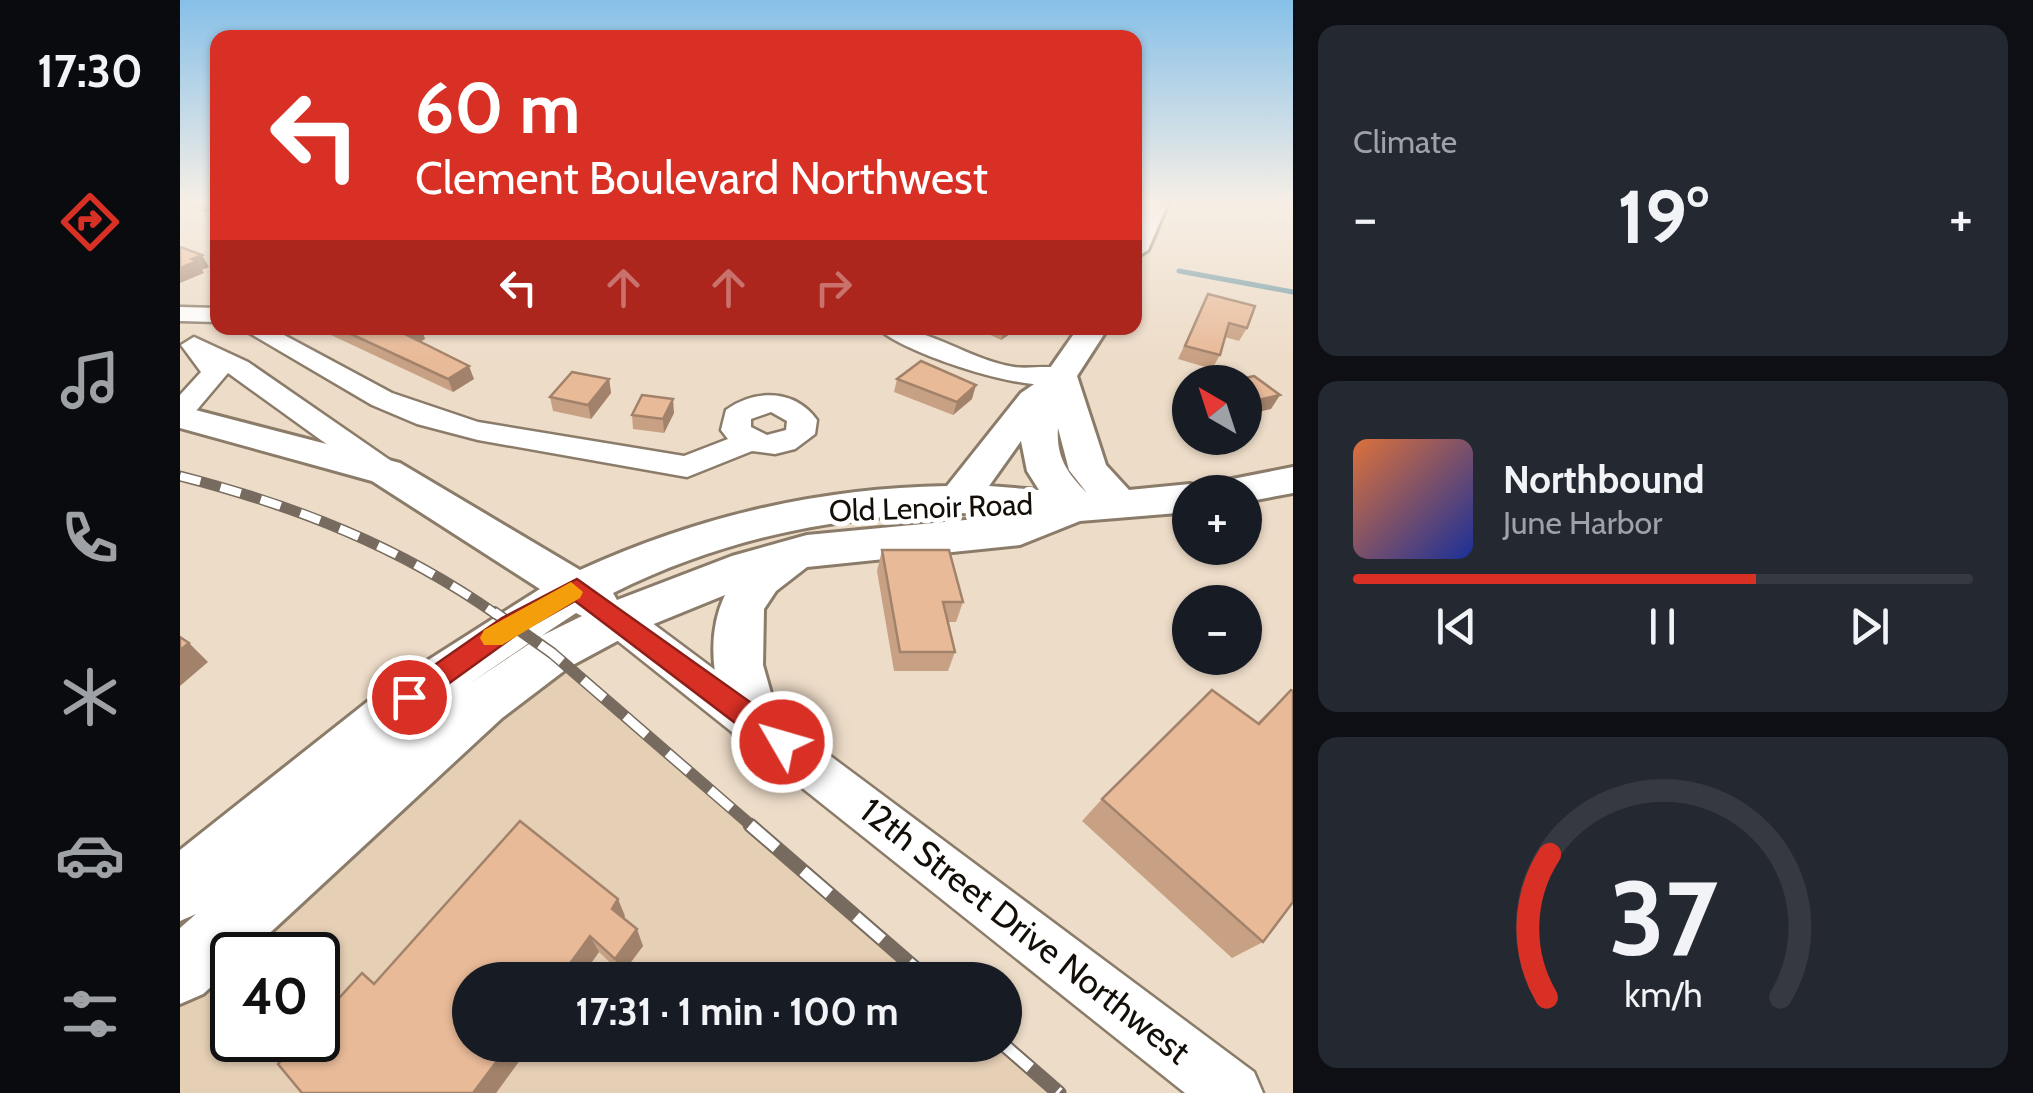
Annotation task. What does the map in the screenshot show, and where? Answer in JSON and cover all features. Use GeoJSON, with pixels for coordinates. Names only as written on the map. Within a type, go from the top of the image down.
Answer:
{"type":"FeatureCollection","features":[{"type":"Feature","properties":{"kind":"main road"},"geometry":{"type":"LineString","coordinates":[[1076,507],[1044,469],[1040,438],[1046,404],[1088,335]]}},
{"type":"Feature","properties":{"kind":"main road"},"geometry":{"type":"LineString","coordinates":[[958,500],[1033,400],[1061,377]]}},
{"type":"Feature","properties":{"kind":"main road"},"geometry":{"type":"LineString","coordinates":[[1061,377],[1088,470],[1120,504]]}},
{"type":"Feature","properties":{"kind":"main road"},"geometry":{"type":"LineString","coordinates":[[180,415],[386,472],[597,604]]}},
{"type":"Feature","properties":{"kind":"main road"},"geometry":{"type":"LineString","coordinates":[[1262,486],[1293,480]]}},
{"type":"Feature","properties":{"kind":"main road","name":"Old Lenoir Road"},"geometry":{"type":"LineString","coordinates":[[597,604],[707,535],[772,518],[870,504],[1005,500],[1076,507],[1172,500]]}},
{"type":"Feature","properties":{"kind":"main road","name":"Old Lenoir Road"},"geometry":{"type":"LineString","coordinates":[[597,604],[807,551],[1020,530],[1076,507]]}},
{"type":"Feature","properties":{"kind":"main road"},"geometry":{"type":"LineString","coordinates":[[752,718],[740,684],[737,653],[744,604],[759,579],[807,551]]}},
{"type":"Feature","properties":{"kind":"main road"},"geometry":{"type":"LineString","coordinates":[[180,890],[409,697],[511,625],[597,604]]}},
{"type":"Feature","properties":{"kind":"main road"},"geometry":{"type":"LineString","coordinates":[[180,971],[484,702],[552,654],[597,604]]}},
{"type":"Feature","properties":{"kind":"street"},"geometry":{"type":"LineString","coordinates":[[180,314],[210,315]]}},
{"type":"Feature","properties":{"kind":"street"},"geometry":{"type":"LineString","coordinates":[[266,335],[382,399],[427,418],[478,431],[687,467],[750,442]]}},
{"type":"Feature","properties":{"kind":"street"},"geometry":{"type":"LineString","coordinates":[[908,335],[1008,375],[1061,377]]}},
{"type":"Feature","properties":{"kind":"street"},"geometry":{"type":"LineString","coordinates":[[180,377],[199,360],[188,342]]}},
{"type":"Feature","properties":{"kind":"street"},"geometry":{"type":"LineString","coordinates":[[180,415],[215,373],[215,366],[188,342]]}},
{"type":"Feature","properties":{"kind":"street"},"geometry":{"type":"LineString","coordinates":[[188,342],[239,368],[386,472]]}},
{"type":"Feature","properties":{"kind":"street","name":"12th Street Drive Northwest"},"geometry":{"type":"LineString","coordinates":[[597,604],[752,718],[1233,1093]]}},
{"type":"Feature","properties":{"kind":"street"},"geometry":{"type":"LineString","coordinates":[[233,845],[288,876]]}},
{"type":"Feature","properties":{"kind":"shaded area"},"geometry":{"type":"Polygon","coordinates":[[[552,653],[908,962],[452,962],[452,1062],[1022,1061],[1059,1093],[180,1093],[180,971],[210,945],[210,1062],[340,1062],[340,932],[226,932],[552,653]]]}},
{"type":"Feature","properties":{"kind":"building"},"geometry":{"type":"Polygon","coordinates":[[[180,254],[202,255],[192,259],[197,261],[180,268],[180,254]]]}},
{"type":"Feature","properties":{"kind":"building"},"geometry":{"type":"Polygon","coordinates":[[[1208,294],[1255,306],[1247,328],[1229,323],[1220,355],[1185,346],[1208,294]]]}},
{"type":"Feature","properties":{"kind":"building"},"geometry":{"type":"Polygon","coordinates":[[[353,335],[407,335],[469,366],[448,379],[353,335]]]}},
{"type":"Feature","properties":{"kind":"building"},"geometry":{"type":"Polygon","coordinates":[[[921,361],[976,385],[957,402],[897,379],[921,361]]]}},
{"type":"Feature","properties":{"kind":"building"},"geometry":{"type":"Polygon","coordinates":[[[572,372],[609,379],[588,405],[550,397],[572,372]]]}},
{"type":"Feature","properties":{"kind":"building"},"geometry":{"type":"Polygon","coordinates":[[[1262,382],[1280,395],[1262,399],[1262,382]]]}},
{"type":"Feature","properties":{"kind":"building"},"geometry":{"type":"Polygon","coordinates":[[[642,395],[673,399],[663,419],[632,415],[642,395]]]}},
{"type":"Feature","properties":{"kind":"building"},"geometry":{"type":"Polygon","coordinates":[[[882,550],[949,550],[963,602],[943,602],[955,652],[900,652],[882,550]]]}},
{"type":"Feature","properties":{"kind":"building"},"geometry":{"type":"Polygon","coordinates":[[[1212,690],[1259,724],[1293,691],[1293,902],[1263,942],[1102,799],[1212,690]]]}},
{"type":"Feature","properties":{"kind":"building"},"geometry":{"type":"Polygon","coordinates":[[[520,821],[618,899],[612,909],[637,929],[615,959],[590,936],[571,962],[452,962],[452,1062],[496,1062],[473,1093],[302,1093],[278,1064],[340,1062],[340,997],[362,973],[374,984],[520,821]]]}},
{"type":"Feature","properties":{"kind":"waterway"},"geometry":{"type":"LineString","coordinates":[[1179,271],[1293,292]]}},
{"type":"Feature","properties":{"kind":"railway"},"geometry":{"type":"LineString","coordinates":[[180,476],[265,501],[345,531],[422,568],[497,615]]}},
{"type":"Feature","properties":{"kind":"railway"},"geometry":{"type":"LineString","coordinates":[[494,612],[552,653],[753,827]]}},
{"type":"Feature","properties":{"kind":"railway"},"geometry":{"type":"LineString","coordinates":[[750,825],[908,962]]}},
{"type":"Feature","properties":{"kind":"railway"},"geometry":{"type":"LineString","coordinates":[[1022,1061],[1059,1093]]}},
{"type":"Feature","properties":{"kind":"slow traffic"},"geometry":{"type":"LineString","coordinates":[[493,638],[571,592]]}},
{"type":"Feature","properties":{"kind":"route"},"geometry":{"type":"LineString","coordinates":[[409,697],[511,625],[577,589],[782,742]]}}]}
